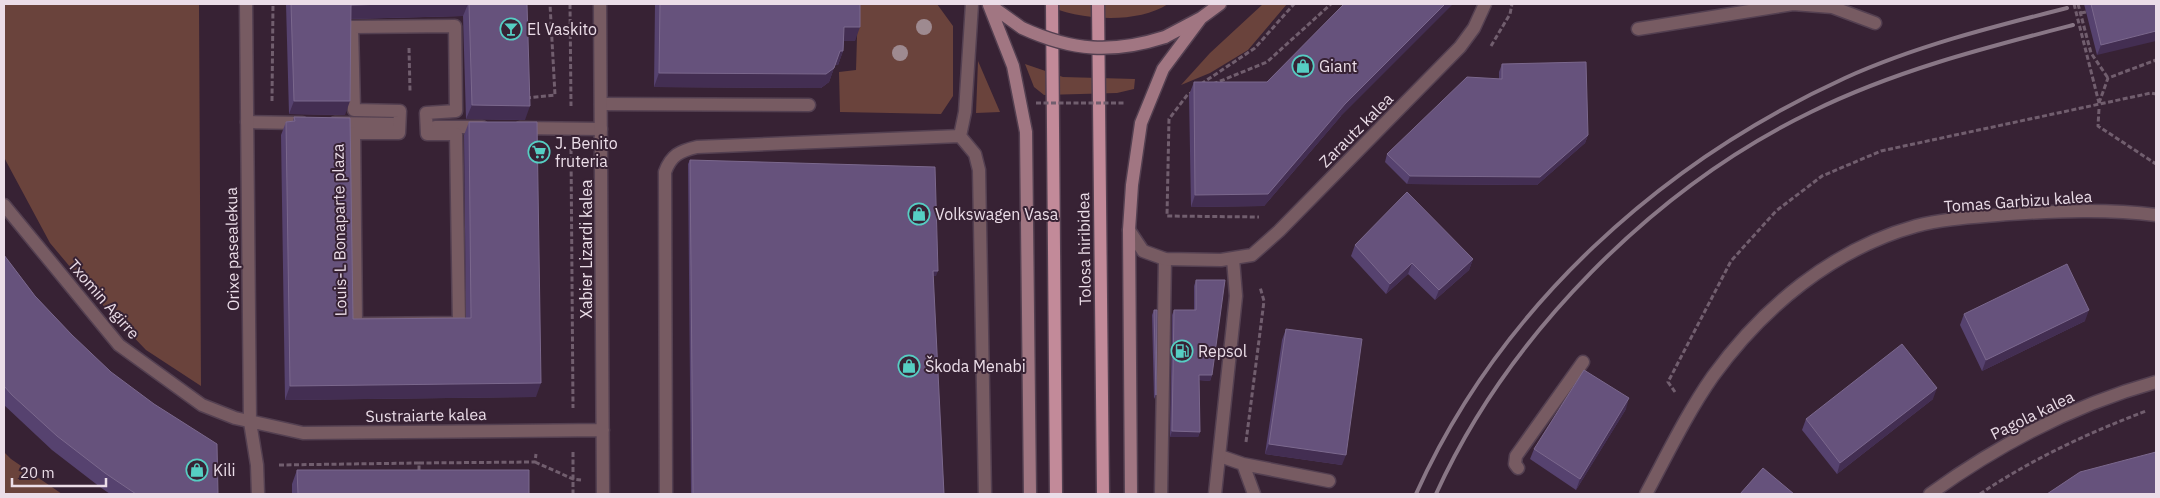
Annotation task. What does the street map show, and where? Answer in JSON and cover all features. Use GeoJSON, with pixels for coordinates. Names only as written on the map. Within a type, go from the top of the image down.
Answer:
{"type":"FeatureCollection","features":[{"type":"Feature","properties":{"kind":"main road"},"geometry":{"type":"LineString","coordinates":[[988,4],[1022,28],[1044,38],[1092,49],[1142,45],[1165,38],[1201,18],[1220,4]]}},
{"type":"Feature","properties":{"kind":"main road"},"geometry":{"type":"LineString","coordinates":[[988,4],[1013,66],[1026,132],[1030,494]]}},
{"type":"Feature","properties":{"kind":"main road","name":"Tolosa hiribidea"},"geometry":{"type":"LineString","coordinates":[[1052,4],[1056,494]]}},
{"type":"Feature","properties":{"kind":"main road","name":"Tolosa hiribidea"},"geometry":{"type":"LineString","coordinates":[[1098,4],[1103,494]]}},
{"type":"Feature","properties":{"kind":"main road"},"geometry":{"type":"LineString","coordinates":[[1131,494],[1129,230],[1132,185],[1140,124],[1163,69],[1201,18]]}},
{"type":"Feature","properties":{"kind":"street","name":"Orixe pasealekua"},"geometry":{"type":"LineString","coordinates":[[246,4],[250,422],[257,465],[258,494]]}},
{"type":"Feature","properties":{"kind":"street","name":"Xabier Lizardi kalea"},"geometry":{"type":"LineString","coordinates":[[600,4],[603,489]]}},
{"type":"Feature","properties":{"kind":"street"},"geometry":{"type":"LineString","coordinates":[[960,136],[965,112],[972,4]]}},
{"type":"Feature","properties":{"kind":"street","name":"Zarautz kalea"},"geometry":{"type":"LineString","coordinates":[[1129,230],[1143,251],[1165,259],[1233,259],[1252,255],[1279,231],[1460,47],[1474,28],[1485,4]]}},
{"type":"Feature","properties":{"kind":"street"},"geometry":{"type":"LineString","coordinates":[[1638,29],[1793,4],[1832,7],[1875,23]]}},
{"type":"Feature","properties":{"kind":"street","name":"Louis-L Bonaparte plaza"},"geometry":{"type":"LineString","coordinates":[[408,26],[455,26],[456,111],[426,113],[427,134],[456,134],[459,323],[356,324],[354,133],[399,133],[400,111],[354,110],[352,27],[408,26]]}},
{"type":"Feature","properties":{"kind":"street"},"geometry":{"type":"LineString","coordinates":[[601,104],[809,105]]}},
{"type":"Feature","properties":{"kind":"street"},"geometry":{"type":"LineString","coordinates":[[247,122],[396,124]]}},
{"type":"Feature","properties":{"kind":"street"},"geometry":{"type":"LineString","coordinates":[[435,127],[601,129]]}},
{"type":"Feature","properties":{"kind":"street"},"geometry":{"type":"LineString","coordinates":[[666,494],[665,172],[668,162],[675,154],[697,147],[960,136]]}},
{"type":"Feature","properties":{"kind":"street"},"geometry":{"type":"LineString","coordinates":[[960,136],[975,154],[979,170],[985,494]]}},
{"type":"Feature","properties":{"kind":"street","name":"Txomin Agirre"},"geometry":{"type":"LineString","coordinates":[[4,205],[119,344],[202,405],[250,422]]}},
{"type":"Feature","properties":{"kind":"street","name":"Tomas Garbizu kalea"},"geometry":{"type":"LineString","coordinates":[[1646,494],[1713,376],[1763,316],[1832,262],[1872,241],[1916,226],[1966,218],[2084,211],[2132,212],[2156,215]]}},
{"type":"Feature","properties":{"kind":"street"},"geometry":{"type":"LineString","coordinates":[[1161,494],[1165,259]]}},
{"type":"Feature","properties":{"kind":"street"},"geometry":{"type":"LineString","coordinates":[[1215,494],[1236,296],[1233,259]]}},
{"type":"Feature","properties":{"kind":"street"},"geometry":{"type":"LineString","coordinates":[[1518,468],[1515,464],[1516,456],[1583,362]]}},
{"type":"Feature","properties":{"kind":"street","name":"Pagola kalea"},"geometry":{"type":"LineString","coordinates":[[1930,494],[1964,470],[2046,422],[2130,389],[2156,382]]}},
{"type":"Feature","properties":{"kind":"street","name":"Sustraiarte kalea"},"geometry":{"type":"LineString","coordinates":[[250,422],[303,433],[603,430]]}},
{"type":"Feature","properties":{"kind":"street"},"geometry":{"type":"LineString","coordinates":[[1220,456],[1243,464],[1329,481]]}},
{"type":"Feature","properties":{"kind":"street"},"geometry":{"type":"LineString","coordinates":[[1243,464],[1254,494]]}},
{"type":"Feature","properties":{"kind":"path"},"geometry":{"type":"LineString","coordinates":[[272,105],[273,4]]}},
{"type":"Feature","properties":{"kind":"path"},"geometry":{"type":"LineString","coordinates":[[525,98],[555,95],[550,4]]}},
{"type":"Feature","properties":{"kind":"path"},"geometry":{"type":"LineString","coordinates":[[570,4],[573,494]]}},
{"type":"Feature","properties":{"kind":"path"},"geometry":{"type":"LineString","coordinates":[[1151,99],[1175,107],[1186,94],[1255,48],[1294,4]]}},
{"type":"Feature","properties":{"kind":"path"},"geometry":{"type":"LineString","coordinates":[[1279,231],[1263,218],[1167,216],[1169,118],[1188,94],[1268,62],[1331,4]]}},
{"type":"Feature","properties":{"kind":"path"},"geometry":{"type":"LineString","coordinates":[[2074,4],[2099,103]]}},
{"type":"Feature","properties":{"kind":"path"},"geometry":{"type":"LineString","coordinates":[[2078,4],[2092,53],[2108,78]]}},
{"type":"Feature","properties":{"kind":"path"},"geometry":{"type":"LineString","coordinates":[[2081,14],[2086,12]]}},
{"type":"Feature","properties":{"kind":"path"},"geometry":{"type":"LineString","coordinates":[[408,26],[410,94]]}},
{"type":"Feature","properties":{"kind":"path"},"geometry":{"type":"LineString","coordinates":[[2099,103],[2108,78],[2156,60]]}},
{"type":"Feature","properties":{"kind":"path"},"geometry":{"type":"LineString","coordinates":[[1691,413],[1668,382],[1731,261],[1776,211],[1822,176],[1881,151],[2151,92],[2156,94]]}},
{"type":"Feature","properties":{"kind":"path"},"geometry":{"type":"LineString","coordinates":[[1036,103],[1125,103]]}},
{"type":"Feature","properties":{"kind":"path"},"geometry":{"type":"LineString","coordinates":[[2099,109],[2098,126],[2156,164]]}},
{"type":"Feature","properties":{"kind":"path"},"geometry":{"type":"LineString","coordinates":[[1243,464],[1264,301],[1259,283]]}},
{"type":"Feature","properties":{"kind":"path"},"geometry":{"type":"LineString","coordinates":[[1980,494],[2014,472],[2084,436],[2147,411]]}},
{"type":"Feature","properties":{"kind":"path"},"geometry":{"type":"LineString","coordinates":[[535,462],[537,430]]}},
{"type":"Feature","properties":{"kind":"path"},"geometry":{"type":"LineString","coordinates":[[303,465],[535,462],[573,479],[603,489]]}},
{"type":"Feature","properties":{"kind":"path"},"geometry":{"type":"LineString","coordinates":[[419,463],[419,477]]}},
{"type":"Feature","properties":{"kind":"shaded area"},"geometry":{"type":"Polygon","coordinates":[[[4,4],[199,4],[201,386],[146,350],[97,299],[50,243],[7,163],[4,157],[4,4]]]}},
{"type":"Feature","properties":{"kind":"shaded area"},"geometry":{"type":"Polygon","coordinates":[[[858,4],[937,4],[953,26],[953,96],[941,114],[840,112],[839,72],[856,70],[858,4]]]}},
{"type":"Feature","properties":{"kind":"shaded area"},"geometry":{"type":"Polygon","coordinates":[[[1044,4],[1168,4],[1155,11],[1140,15],[1106,18],[1072,14],[1044,4]]]}},
{"type":"Feature","properties":{"kind":"shaded area"},"geometry":{"type":"Polygon","coordinates":[[[1263,4],[1287,4],[1248,50],[1210,73],[1181,85],[1210,53],[1263,4]]]}},
{"type":"Feature","properties":{"kind":"shaded area"},"geometry":{"type":"Polygon","coordinates":[[[978,61],[1000,112],[976,113],[978,61]]]}},
{"type":"Feature","properties":{"kind":"shaded area"},"geometry":{"type":"Polygon","coordinates":[[[1025,64],[1063,77],[1135,79],[1134,89],[1117,93],[1044,95],[1034,87],[1025,64]]]}},
{"type":"Feature","properties":{"kind":"shaded area"},"geometry":{"type":"Polygon","coordinates":[[[4,452],[11,459],[62,494],[4,494],[4,452]]]}},
{"type":"Feature","properties":{"kind":"building"},"geometry":{"type":"Polygon","coordinates":[[[291,4],[389,4],[351,5],[350,101],[294,101],[291,4]]]}},
{"type":"Feature","properties":{"kind":"building"},"geometry":{"type":"Polygon","coordinates":[[[469,4],[527,4],[530,106],[472,105],[469,4]]]}},
{"type":"Feature","properties":{"kind":"building"},"geometry":{"type":"Polygon","coordinates":[[[660,4],[860,4],[860,27],[844,27],[843,51],[840,51],[834,68],[826,74],[659,73],[660,4]]]}},
{"type":"Feature","properties":{"kind":"building"},"geometry":{"type":"Polygon","coordinates":[[[1344,4],[1445,4],[1345,104],[1268,194],[1195,195],[1194,82],[1267,82],[1344,4]]]}},
{"type":"Feature","properties":{"kind":"building"},"geometry":{"type":"Polygon","coordinates":[[[2091,4],[2156,4],[2156,31],[2101,45],[2091,4]]]}},
{"type":"Feature","properties":{"kind":"building"},"geometry":{"type":"Polygon","coordinates":[[[1586,62],[1588,135],[1540,177],[1410,176],[1387,154],[1467,77],[1502,79],[1502,64],[1586,62]]]}},
{"type":"Feature","properties":{"kind":"building"},"geometry":{"type":"Polygon","coordinates":[[[294,117],[350,118],[353,319],[471,318],[469,122],[537,122],[541,383],[290,386],[286,122],[295,121],[294,117]]]}},
{"type":"Feature","properties":{"kind":"building"},"geometry":{"type":"Polygon","coordinates":[[[690,160],[935,167],[938,271],[933,271],[944,494],[693,494],[690,160]]]}},
{"type":"Feature","properties":{"kind":"building"},"geometry":{"type":"Polygon","coordinates":[[[1407,192],[1473,259],[1439,290],[1412,263],[1390,284],[1355,245],[1407,192]]]}},
{"type":"Feature","properties":{"kind":"building"},"geometry":{"type":"Polygon","coordinates":[[[4,255],[35,296],[111,372],[154,404],[217,444],[218,494],[136,494],[57,436],[12,395],[4,386],[4,255]]]}},
{"type":"Feature","properties":{"kind":"building"},"geometry":{"type":"Polygon","coordinates":[[[2067,264],[2089,310],[1986,360],[1964,314],[2067,264]]]}},
{"type":"Feature","properties":{"kind":"building"},"geometry":{"type":"Polygon","coordinates":[[[1196,280],[1225,280],[1212,375],[1199,375],[1200,432],[1172,431],[1174,310],[1196,310],[1196,280]]]}},
{"type":"Feature","properties":{"kind":"building"},"geometry":{"type":"Polygon","coordinates":[[[1154,310],[1157,310],[1156,395],[1154,310]]]}},
{"type":"Feature","properties":{"kind":"building"},"geometry":{"type":"Polygon","coordinates":[[[1286,329],[1362,339],[1346,455],[1269,444],[1286,329]]]}},
{"type":"Feature","properties":{"kind":"building"},"geometry":{"type":"Polygon","coordinates":[[[1902,344],[1937,388],[1840,463],[1806,419],[1902,344]]]}},
{"type":"Feature","properties":{"kind":"building"},"geometry":{"type":"Polygon","coordinates":[[[1584,370],[1629,398],[1580,479],[1534,449],[1584,370]]]}},
{"type":"Feature","properties":{"kind":"building"},"geometry":{"type":"Polygon","coordinates":[[[2156,452],[2156,494],[2047,494],[2080,472],[2156,452]]]}},
{"type":"Feature","properties":{"kind":"building"},"geometry":{"type":"Polygon","coordinates":[[[1763,468],[1794,494],[1740,494],[1763,468]]]}},
{"type":"Feature","properties":{"kind":"building"},"geometry":{"type":"Polygon","coordinates":[[[297,470],[529,470],[529,494],[298,494],[297,470]]]}},
{"type":"Feature","properties":{"kind":"railway"},"geometry":{"type":"LineString","coordinates":[[1416,494],[1451,426],[1493,362],[1540,302],[1593,247],[1651,197],[1712,152],[1777,112],[1845,78],[1927,47],[2067,8]]}},
{"type":"Feature","properties":{"kind":"railway"},"geometry":{"type":"LineString","coordinates":[[1436,494],[1466,435],[1503,378],[1545,323],[1592,272],[1642,224],[1696,181],[1753,144],[1842,97],[1940,62],[2073,25]]}},
{"type":"Feature","properties":{"kind":"place","name":"El Vaskito"},"geometry":{"type":"Point","coordinates":[511,29]}},
{"type":"Feature","properties":{"kind":"place","name":"Giant"},"geometry":{"type":"Point","coordinates":[1303,66]}},
{"type":"Feature","properties":{"kind":"place","name":"J. Benito fruteria"},"geometry":{"type":"Point","coordinates":[539,152]}},
{"type":"Feature","properties":{"kind":"place","name":"Volkswagen Vasa"},"geometry":{"type":"Point","coordinates":[919,214]}},
{"type":"Feature","properties":{"kind":"place","name":"Repsol"},"geometry":{"type":"Point","coordinates":[1182,351]}},
{"type":"Feature","properties":{"kind":"place","name":"Škoda Menabi"},"geometry":{"type":"Point","coordinates":[909,366]}},
{"type":"Feature","properties":{"kind":"place","name":"Kili"},"geometry":{"type":"Point","coordinates":[197,470]}}]}
